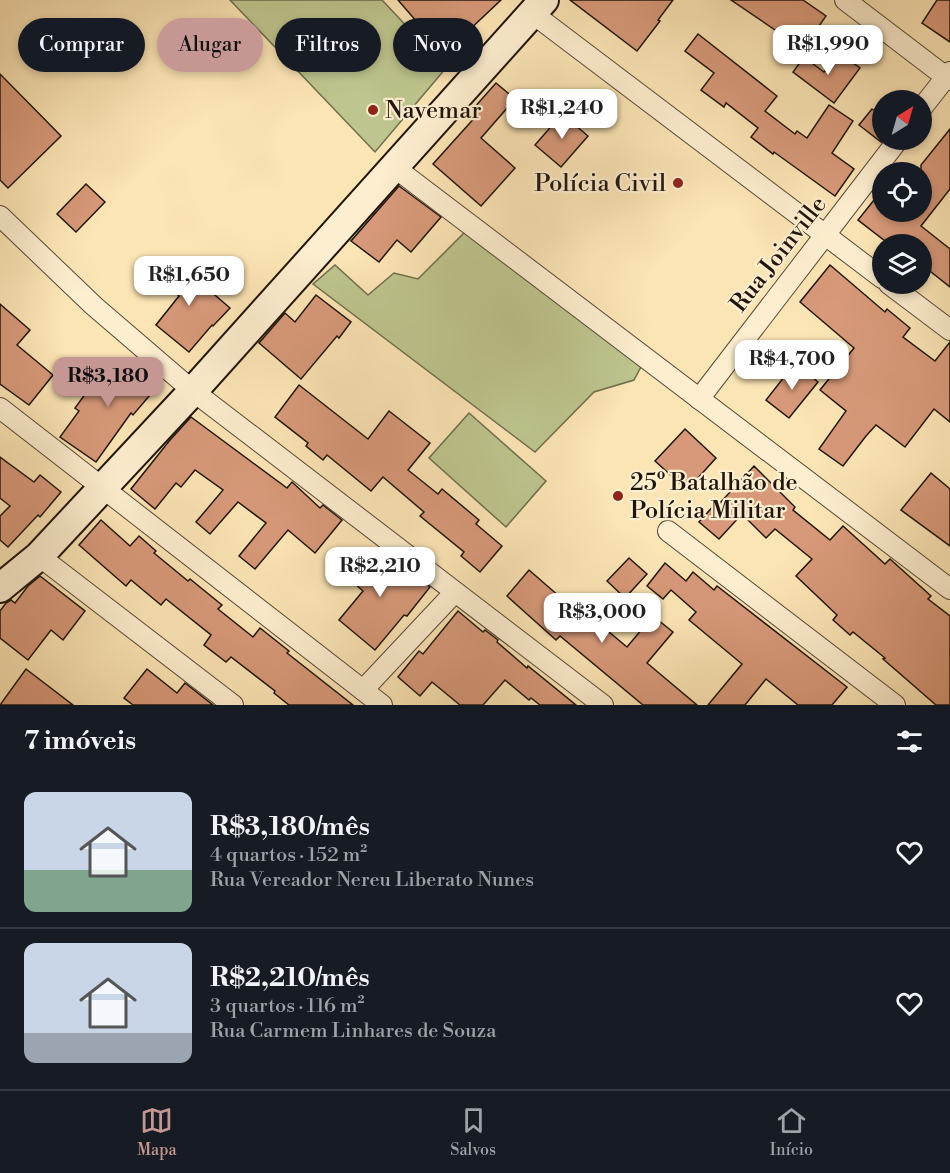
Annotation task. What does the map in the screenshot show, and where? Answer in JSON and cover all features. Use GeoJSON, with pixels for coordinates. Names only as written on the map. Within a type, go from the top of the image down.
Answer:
{"type":"FeatureCollection","features":[{"type":"Feature","properties":{"kind":"main road"},"geometry":{"type":"LineString","coordinates":[[0,588],[39,556],[193,391],[538,6]]}},
{"type":"Feature","properties":{"kind":"street"},"geometry":{"type":"LineString","coordinates":[[845,0],[949,76],[932,97]]}},
{"type":"Feature","properties":{"kind":"street"},"geometry":{"type":"LineString","coordinates":[[538,6],[872,270]]}},
{"type":"Feature","properties":{"kind":"street","name":"Rua Joinville"},"geometry":{"type":"LineString","coordinates":[[699,399],[890,150]]}},
{"type":"Feature","properties":{"kind":"street"},"geometry":{"type":"LineString","coordinates":[[394,167],[950,589]]}},
{"type":"Feature","properties":{"kind":"street"},"geometry":{"type":"LineString","coordinates":[[0,216],[94,306],[193,391],[603,705]]}},
{"type":"Feature","properties":{"kind":"street"},"geometry":{"type":"LineString","coordinates":[[902,294],[950,330]]}},
{"type":"Feature","properties":{"kind":"street"},"geometry":{"type":"LineString","coordinates":[[0,408],[382,705]]}},
{"type":"Feature","properties":{"kind":"street"},"geometry":{"type":"LineString","coordinates":[[668,531],[895,705]]}},
{"type":"Feature","properties":{"kind":"street"},"geometry":{"type":"LineString","coordinates":[[39,556],[233,705]]}},
{"type":"Feature","properties":{"kind":"street"},"geometry":{"type":"LineString","coordinates":[[363,690],[455,592]]}},
{"type":"Feature","properties":{"kind":"green space"},"geometry":{"type":"Polygon","coordinates":[[[230,0],[382,0],[399,18],[393,18],[393,72],[443,72],[375,152],[299,72],[381,72],[381,18],[275,18],[275,47],[263,35],[263,18],[247,18],[230,0]]]}},
{"type":"Feature","properties":{"kind":"green space"},"geometry":{"type":"Polygon","coordinates":[[[465,232],[643,363],[634,380],[594,392],[535,452],[313,284],[335,265],[368,295],[394,273],[418,279],[465,232]]]}},
{"type":"Feature","properties":{"kind":"green space"},"geometry":{"type":"Polygon","coordinates":[[[469,413],[546,481],[506,527],[429,458],[469,413]]]}},
{"type":"Feature","properties":{"kind":"building"},"geometry":{"type":"Polygon","coordinates":[[[398,0],[501,0],[482,18],[414,18],[398,0]]]}},
{"type":"Feature","properties":{"kind":"building"},"geometry":{"type":"Polygon","coordinates":[[[570,0],[673,0],[637,51],[570,0]]]}},
{"type":"Feature","properties":{"kind":"building"},"geometry":{"type":"Polygon","coordinates":[[[731,0],[803,0],[826,16],[803,49],[731,0]]]}},
{"type":"Feature","properties":{"kind":"building"},"geometry":{"type":"Polygon","coordinates":[[[937,0],[950,0],[950,42],[922,23],[937,0]]]}},
{"type":"Feature","properties":{"kind":"building"},"geometry":{"type":"Polygon","coordinates":[[[698,34],[777,96],[765,111],[795,134],[797,131],[807,138],[829,105],[853,121],[832,153],[854,169],[835,196],[751,137],[758,128],[726,103],[724,107],[701,90],[714,73],[685,51],[698,34]]]}},
{"type":"Feature","properties":{"kind":"building"},"geometry":{"type":"Polygon","coordinates":[[[838,52],[860,68],[834,103],[793,72],[804,57],[824,72],[838,52]]]}},
{"type":"Feature","properties":{"kind":"building"},"geometry":{"type":"Polygon","coordinates":[[[0,74],[61,136],[8,188],[0,180],[0,74]]]}},
{"type":"Feature","properties":{"kind":"building"},"geometry":{"type":"Polygon","coordinates":[[[496,83],[515,99],[481,138],[515,168],[481,206],[433,164],[478,114],[473,109],[496,83]]]}},
{"type":"Feature","properties":{"kind":"building"},"geometry":{"type":"Polygon","coordinates":[[[872,109],[872,135],[859,125],[872,109]]]}},
{"type":"Feature","properties":{"kind":"building"},"geometry":{"type":"Polygon","coordinates":[[[562,114],[588,136],[561,167],[535,145],[562,114]]]}},
{"type":"Feature","properties":{"kind":"building"},"geometry":{"type":"Polygon","coordinates":[[[950,129],[950,189],[932,212],[932,162],[923,162],[950,129]]]}},
{"type":"Feature","properties":{"kind":"building"},"geometry":{"type":"Polygon","coordinates":[[[86,184],[105,202],[76,232],[57,214],[86,184]]]}},
{"type":"Feature","properties":{"kind":"building"},"geometry":{"type":"Polygon","coordinates":[[[399,186],[441,217],[411,252],[397,240],[379,262],[351,241],[399,186]]]}},
{"type":"Feature","properties":{"kind":"building"},"geometry":{"type":"Polygon","coordinates":[[[872,202],[872,222],[924,222],[921,226],[931,234],[876,234],[858,220],[872,202]]]}},
{"type":"Feature","properties":{"kind":"building"},"geometry":{"type":"Polygon","coordinates":[[[932,235],[950,249],[950,287],[932,273],[932,235]]]}},
{"type":"Feature","properties":{"kind":"building"},"geometry":{"type":"Polygon","coordinates":[[[173,259],[230,308],[189,352],[156,325],[179,296],[157,277],[173,259]]]}},
{"type":"Feature","properties":{"kind":"building"},"geometry":{"type":"Polygon","coordinates":[[[830,265],[885,312],[887,309],[910,328],[903,337],[935,361],[950,342],[950,422],[934,409],[905,447],[876,425],[843,466],[819,449],[846,411],[820,390],[854,348],[800,302],[830,265]]]}},
{"type":"Feature","properties":{"kind":"building"},"geometry":{"type":"Polygon","coordinates":[[[316,295],[351,322],[301,379],[259,343],[285,313],[295,322],[316,295]]]}},
{"type":"Feature","properties":{"kind":"building"},"geometry":{"type":"Polygon","coordinates":[[[0,304],[30,330],[17,345],[53,375],[29,405],[0,384],[0,304]]]}},
{"type":"Feature","properties":{"kind":"building"},"geometry":{"type":"Polygon","coordinates":[[[109,360],[131,378],[142,365],[162,381],[133,415],[131,413],[96,462],[60,437],[79,411],[75,408],[94,382],[92,380],[109,360]]]}},
{"type":"Feature","properties":{"kind":"building"},"geometry":{"type":"Polygon","coordinates":[[[795,363],[818,382],[789,418],[766,400],[795,363]]]}},
{"type":"Feature","properties":{"kind":"building"},"geometry":{"type":"Polygon","coordinates":[[[299,385],[368,439],[389,411],[430,443],[408,470],[438,494],[442,489],[479,520],[476,524],[502,546],[480,572],[461,556],[464,552],[420,516],[424,512],[383,477],[371,491],[327,455],[323,460],[306,446],[308,443],[275,417],[299,385]]]}},
{"type":"Feature","properties":{"kind":"building"},"geometry":{"type":"Polygon","coordinates":[[[191,417],[287,488],[292,482],[320,508],[323,505],[342,520],[315,553],[288,530],[255,569],[239,556],[266,523],[238,502],[210,534],[196,522],[223,490],[195,470],[181,487],[176,483],[155,509],[131,489],[191,417]]]}},
{"type":"Feature","properties":{"kind":"building"},"geometry":{"type":"Polygon","coordinates":[[[685,429],[716,458],[687,490],[655,461],[685,429]]]}},
{"type":"Feature","properties":{"kind":"building"},"geometry":{"type":"Polygon","coordinates":[[[0,457],[34,482],[40,475],[61,492],[40,517],[38,515],[8,547],[0,540],[0,516],[10,506],[0,498],[0,457]]]}},
{"type":"Feature","properties":{"kind":"building"},"geometry":{"type":"Polygon","coordinates":[[[754,466],[795,507],[793,510],[830,540],[843,526],[885,564],[890,559],[931,596],[928,599],[950,616],[950,705],[936,705],[883,659],[885,658],[853,632],[850,635],[833,620],[837,615],[796,576],[812,559],[775,529],[766,538],[742,514],[719,539],[699,522],[754,466]]]}},
{"type":"Feature","properties":{"kind":"building"},"geometry":{"type":"Polygon","coordinates":[[[931,473],[950,489],[950,546],[901,510],[931,473]]]}},
{"type":"Feature","properties":{"kind":"building"},"geometry":{"type":"Polygon","coordinates":[[[101,520],[130,546],[139,536],[156,551],[154,553],[222,605],[218,609],[253,637],[260,628],[289,651],[287,653],[353,705],[289,705],[274,693],[275,691],[231,657],[226,662],[204,645],[211,635],[166,599],[161,605],[131,580],[126,586],[79,545],[101,520]]]}},
{"type":"Feature","properties":{"kind":"building"},"geometry":{"type":"Polygon","coordinates":[[[355,551],[378,572],[390,557],[430,587],[375,650],[339,620],[363,591],[339,570],[355,551]]]}},
{"type":"Feature","properties":{"kind":"building"},"geometry":{"type":"Polygon","coordinates":[[[629,558],[647,574],[625,598],[607,581],[629,558]]]}},
{"type":"Feature","properties":{"kind":"building"},"geometry":{"type":"Polygon","coordinates":[[[665,563],[686,581],[693,572],[714,590],[717,586],[847,687],[832,705],[798,705],[766,679],[745,705],[708,705],[742,664],[689,620],[696,612],[671,590],[663,599],[647,586],[665,563]]]}},
{"type":"Feature","properties":{"kind":"building"},"geometry":{"type":"Polygon","coordinates":[[[529,570],[599,631],[603,627],[627,647],[653,616],[673,632],[647,663],[697,705],[643,705],[560,636],[556,640],[507,596],[529,570]]]}},
{"type":"Feature","properties":{"kind":"building"},"geometry":{"type":"Polygon","coordinates":[[[40,576],[85,611],[63,640],[51,630],[28,660],[0,638],[0,611],[11,600],[15,603],[28,586],[40,576]]]}},
{"type":"Feature","properties":{"kind":"building"},"geometry":{"type":"Polygon","coordinates":[[[458,611],[483,632],[485,630],[498,640],[497,642],[527,668],[528,666],[576,705],[540,705],[531,698],[529,700],[505,680],[483,705],[460,705],[432,682],[420,696],[398,677],[419,651],[423,654],[458,611]]]}},
{"type":"Feature","properties":{"kind":"building"},"geometry":{"type":"Polygon","coordinates":[[[26,669],[73,705],[0,705],[26,669]]]}},
{"type":"Feature","properties":{"kind":"building"},"geometry":{"type":"Polygon","coordinates":[[[147,669],[177,693],[185,683],[213,705],[133,705],[124,698],[147,669]]]}},
{"type":"Feature","properties":{"kind":"place","name":"Navemar"},"geometry":{"type":"Point","coordinates":[373,110]}},
{"type":"Feature","properties":{"kind":"place","name":"Polícia Civil"},"geometry":{"type":"Point","coordinates":[678,183]}},
{"type":"Feature","properties":{"kind":"place","name":"25º Batalhão de Polícia Militar"},"geometry":{"type":"Point","coordinates":[618,496]}}]}
